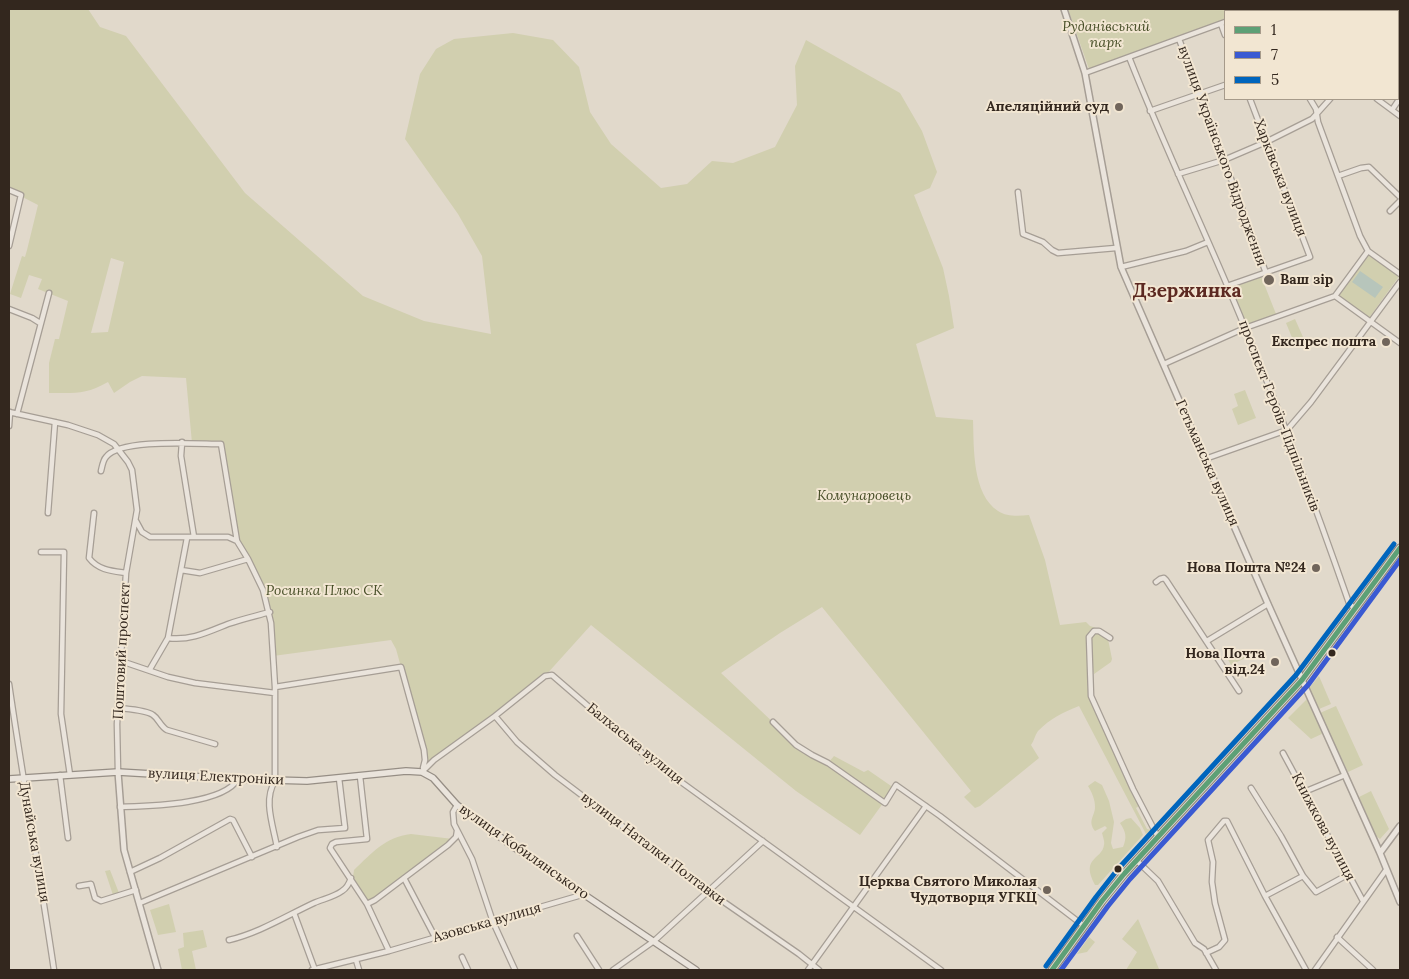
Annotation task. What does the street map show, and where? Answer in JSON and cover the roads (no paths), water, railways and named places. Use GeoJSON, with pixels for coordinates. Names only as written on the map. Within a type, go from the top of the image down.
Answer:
{"type":"FeatureCollection","features":[{"type":"Feature","properties":{"kind":"main road"},"geometry":{"type":"LineString","coordinates":[[1052,970],[1114,886],[1136,860],[1302,680],[1400,548]]}},
{"type":"Feature","properties":{"kind":"main road","name":"вулиця Електроніки"},"geometry":{"type":"LineString","coordinates":[[9,779],[118,772],[306,781],[406,771],[422,772]]}},
{"type":"Feature","properties":{"kind":"main road","name":"вулиця Кобилянського"},"geometry":{"type":"LineString","coordinates":[[422,772],[436,782],[457,805],[515,848],[696,970]]}},
{"type":"Feature","properties":{"kind":"street","name":"Гетьманська вулиця"},"geometry":{"type":"LineString","coordinates":[[1064,9],[1085,73],[1121,268],[1400,902]]}},
{"type":"Feature","properties":{"kind":"street"},"geometry":{"type":"LineString","coordinates":[[1085,73],[1223,23]]}},
{"type":"Feature","properties":{"kind":"street","name":"вулиця Українського Відродження"},"geometry":{"type":"LineString","coordinates":[[1179,39],[1266,273]]}},
{"type":"Feature","properties":{"kind":"street","name":"проспект Героїв-Підпільників"},"geometry":{"type":"LineString","coordinates":[[1129,57],[1150,111],[1227,286],[1287,430],[1348,603],[1355,609]]}},
{"type":"Feature","properties":{"kind":"street"},"geometry":{"type":"LineString","coordinates":[[1150,111],[1224,85]]}},
{"type":"Feature","properties":{"kind":"street","name":"Харківська вулиця"},"geometry":{"type":"LineString","coordinates":[[1250,100],[1310,257],[1266,273]]}},
{"type":"Feature","properties":{"kind":"street"},"geometry":{"type":"LineString","coordinates":[[1311,100],[1318,113],[1318,122],[1360,236],[1368,251],[1400,274]]}},
{"type":"Feature","properties":{"kind":"street"},"geometry":{"type":"LineString","coordinates":[[1178,174],[1224,160],[1266,142],[1306,122],[1318,113],[1329,100]]}},
{"type":"Feature","properties":{"kind":"street"},"geometry":{"type":"LineString","coordinates":[[1378,100],[1400,116]]}},
{"type":"Feature","properties":{"kind":"street"},"geometry":{"type":"LineString","coordinates":[[1392,110],[1399,100]]}},
{"type":"Feature","properties":{"kind":"street"},"geometry":{"type":"LineString","coordinates":[[1338,176],[1369,167],[1400,197]]}},
{"type":"Feature","properties":{"kind":"street"},"geometry":{"type":"LineString","coordinates":[[9,190],[21,196],[9,246]]}},
{"type":"Feature","properties":{"kind":"street"},"geometry":{"type":"LineString","coordinates":[[1018,192],[1023,234],[1043,242],[1058,253],[1116,248]]}},
{"type":"Feature","properties":{"kind":"street"},"geometry":{"type":"LineString","coordinates":[[1390,211],[1400,201]]}},
{"type":"Feature","properties":{"kind":"street"},"geometry":{"type":"LineString","coordinates":[[1121,268],[1186,251],[1208,242]]}},
{"type":"Feature","properties":{"kind":"street"},"geometry":{"type":"LineString","coordinates":[[1164,364],[1245,328],[1335,296],[1368,251]]}},
{"type":"Feature","properties":{"kind":"street"},"geometry":{"type":"LineString","coordinates":[[1227,286],[1266,273]]}},
{"type":"Feature","properties":{"kind":"street"},"geometry":{"type":"LineString","coordinates":[[1205,459],[1287,430],[1311,402],[1400,282]]}},
{"type":"Feature","properties":{"kind":"street"},"geometry":{"type":"LineString","coordinates":[[17,414],[49,293]]}},
{"type":"Feature","properties":{"kind":"street"},"geometry":{"type":"LineString","coordinates":[[1335,296],[1400,343]]}},
{"type":"Feature","properties":{"kind":"street"},"geometry":{"type":"LineString","coordinates":[[9,308],[40,323]]}},
{"type":"Feature","properties":{"kind":"street"},"geometry":{"type":"LineString","coordinates":[[9,412],[9,426]]}},
{"type":"Feature","properties":{"kind":"street","name":"Поштовий проспект"},"geometry":{"type":"LineString","coordinates":[[9,412],[55,422],[98,435],[114,444],[132,470],[137,510],[126,573],[117,751],[118,772],[124,850],[158,970]]}},
{"type":"Feature","properties":{"kind":"street"},"geometry":{"type":"LineString","coordinates":[[48,513],[55,422]]}},
{"type":"Feature","properties":{"kind":"street"},"geometry":{"type":"LineString","coordinates":[[182,442],[181,456],[194,537]]}},
{"type":"Feature","properties":{"kind":"street"},"geometry":{"type":"LineString","coordinates":[[100,472],[105,457],[111,452],[134,445],[182,442],[221,444],[237,541],[263,590],[270,612],[275,687],[275,780],[269,797],[276,847]]}},
{"type":"Feature","properties":{"kind":"street"},"geometry":{"type":"LineString","coordinates":[[94,513],[89,558],[102,569],[126,573]]}},
{"type":"Feature","properties":{"kind":"street"},"geometry":{"type":"LineString","coordinates":[[136,521],[142,532],[150,537],[187,538],[217,536],[228,537],[237,541]]}},
{"type":"Feature","properties":{"kind":"street"},"geometry":{"type":"LineString","coordinates":[[150,669],[168,638],[187,538]]}},
{"type":"Feature","properties":{"kind":"street"},"geometry":{"type":"LineString","coordinates":[[41,552],[64,552],[61,714],[70,775]]}},
{"type":"Feature","properties":{"kind":"street"},"geometry":{"type":"LineString","coordinates":[[181,570],[200,573],[248,559]]}},
{"type":"Feature","properties":{"kind":"street"},"geometry":{"type":"LineString","coordinates":[[1156,582],[1164,578],[1166,580],[1238,691]]}},
{"type":"Feature","properties":{"kind":"street"},"geometry":{"type":"LineString","coordinates":[[1206,641],[1268,604]]}},
{"type":"Feature","properties":{"kind":"street"},"geometry":{"type":"LineString","coordinates":[[168,638],[188,639],[270,612]]}},
{"type":"Feature","properties":{"kind":"street"},"geometry":{"type":"LineString","coordinates":[[1110,638],[1099,631],[1091,632],[1089,637],[1091,696],[1133,789],[1158,837]]}},
{"type":"Feature","properties":{"kind":"street"},"geometry":{"type":"LineString","coordinates":[[121,661],[150,669],[168,677],[195,683],[274,693]]}},
{"type":"Feature","properties":{"kind":"street"},"geometry":{"type":"LineString","coordinates":[[275,687],[401,667],[424,750],[425,760],[422,772]]}},
{"type":"Feature","properties":{"kind":"street","name":"Балхаська вулиця"},"geometry":{"type":"LineString","coordinates":[[422,772],[434,760],[546,676],[554,676],[648,758],[941,970]]}},
{"type":"Feature","properties":{"kind":"street","name":"Дунайська вулиця"},"geometry":{"type":"LineString","coordinates":[[9,684],[54,970]]}},
{"type":"Feature","properties":{"kind":"street"},"geometry":{"type":"LineString","coordinates":[[119,708],[150,713],[161,727],[166,730],[215,744]]}},
{"type":"Feature","properties":{"kind":"street","name":"вулиця Наталки Полтавки"},"geometry":{"type":"LineString","coordinates":[[495,716],[530,755],[708,891],[819,970]]}},
{"type":"Feature","properties":{"kind":"street"},"geometry":{"type":"LineString","coordinates":[[773,722],[796,745],[812,756],[828,763],[885,803],[896,785],[1084,926]]}},
{"type":"Feature","properties":{"kind":"street","name":"Книжкова вулиця"},"geometry":{"type":"LineString","coordinates":[[1283,753],[1363,901]]}},
{"type":"Feature","properties":{"kind":"street"},"geometry":{"type":"LineString","coordinates":[[60,775],[68,838]]}},
{"type":"Feature","properties":{"kind":"street"},"geometry":{"type":"LineString","coordinates":[[1304,792],[1345,775]]}},
{"type":"Feature","properties":{"kind":"street"},"geometry":{"type":"LineString","coordinates":[[360,776],[367,839],[336,842],[330,848],[367,904],[389,951]]}},
{"type":"Feature","properties":{"kind":"street"},"geometry":{"type":"LineString","coordinates":[[140,903],[314,831],[345,828],[339,778]]}},
{"type":"Feature","properties":{"kind":"street"},"geometry":{"type":"LineString","coordinates":[[120,807],[162,806],[190,802],[222,791],[236,783],[238,779]]}},
{"type":"Feature","properties":{"kind":"street"},"geometry":{"type":"LineString","coordinates":[[1251,788],[1303,876],[1316,892],[1348,874]]}},
{"type":"Feature","properties":{"kind":"street"},"geometry":{"type":"LineString","coordinates":[[457,805],[454,809],[453,817],[457,832],[472,859],[493,922],[514,970]]}},
{"type":"Feature","properties":{"kind":"street"},"geometry":{"type":"LineString","coordinates":[[808,970],[926,806]]}},
{"type":"Feature","properties":{"kind":"street"},"geometry":{"type":"LineString","coordinates":[[130,872],[230,819],[237,826],[252,857]]}},
{"type":"Feature","properties":{"kind":"street"},"geometry":{"type":"LineString","coordinates":[[1206,953],[1219,947],[1225,940],[1215,904],[1212,882],[1213,862],[1208,840],[1224,821],[1229,822],[1265,896],[1306,970]]}},
{"type":"Feature","properties":{"kind":"street"},"geometry":{"type":"LineString","coordinates":[[1380,853],[1400,826]]}},
{"type":"Feature","properties":{"kind":"street"},"geometry":{"type":"LineString","coordinates":[[367,904],[448,845],[456,837],[457,832]]}},
{"type":"Feature","properties":{"kind":"street"},"geometry":{"type":"LineString","coordinates":[[613,970],[654,941],[763,841]]}},
{"type":"Feature","properties":{"kind":"street"},"geometry":{"type":"LineString","coordinates":[[1136,860],[1158,881],[1195,943],[1204,948],[1216,970]]}},
{"type":"Feature","properties":{"kind":"street"},"geometry":{"type":"LineString","coordinates":[[1315,970],[1386,870]]}},
{"type":"Feature","properties":{"kind":"street"},"geometry":{"type":"LineString","coordinates":[[1265,896],[1303,876]]}},
{"type":"Feature","properties":{"kind":"street"},"geometry":{"type":"LineString","coordinates":[[229,940],[250,933],[343,890],[348,886],[351,878]]}},
{"type":"Feature","properties":{"kind":"street"},"geometry":{"type":"LineString","coordinates":[[404,878],[435,937]]}},
{"type":"Feature","properties":{"kind":"street"},"geometry":{"type":"LineString","coordinates":[[79,886],[91,884],[95,898],[101,901],[136,890]]}},
{"type":"Feature","properties":{"kind":"street","name":"Азовська вулиця"},"geometry":{"type":"LineString","coordinates":[[314,970],[493,922],[585,894]]}},
{"type":"Feature","properties":{"kind":"street"},"geometry":{"type":"LineString","coordinates":[[294,913],[314,970]]}},
{"type":"Feature","properties":{"kind":"street"},"geometry":{"type":"LineString","coordinates":[[576,936],[599,970]]}},
{"type":"Feature","properties":{"kind":"street"},"geometry":{"type":"LineString","coordinates":[[1337,937],[1373,970]]}},
{"type":"Feature","properties":{"kind":"street"},"geometry":{"type":"LineString","coordinates":[[462,957],[468,970]]}},
{"type":"Feature","properties":{"kind":"street"},"geometry":{"type":"LineString","coordinates":[[356,960],[359,970]]}},
{"type":"Feature","properties":{"kind":"street"},"geometry":{"type":"LineString","coordinates":[[622,965],[625,970]]}},
{"type":"Feature","properties":{"kind":"place","name":"Апеляційний суд"},"geometry":{"type":"Point","coordinates":[1119,107]}},
{"type":"Feature","properties":{"kind":"place","name":"Ваш зір"},"geometry":{"type":"Point","coordinates":[1269,280]}},
{"type":"Feature","properties":{"kind":"place","name":"Експрес пошта"},"geometry":{"type":"Point","coordinates":[1386,342]}},
{"type":"Feature","properties":{"kind":"place","name":"Нова Пошта №24"},"geometry":{"type":"Point","coordinates":[1316,568]}},
{"type":"Feature","properties":{"kind":"place","name":"Нова Почта від.24"},"geometry":{"type":"Point","coordinates":[1275,662]}},
{"type":"Feature","properties":{"kind":"place","name":"Церква Святого Миколая Чудотворця УГКЦ"},"geometry":{"type":"Point","coordinates":[1047,890]}},
{"type":"Feature","properties":{"kind":"district","name":"Дзержинка"},"geometry":{"type":"Point","coordinates":[1187,292]}},
{"type":"Feature","properties":{"kind":"park label","name":"Руданівський парк"},"geometry":{"type":"Point","coordinates":[1106,36]}},
{"type":"Feature","properties":{"kind":"park label","name":"Комунаровець"},"geometry":{"type":"Point","coordinates":[864,496]}},
{"type":"Feature","properties":{"kind":"park label","name":"Росинка Плюс СК"},"geometry":{"type":"Point","coordinates":[324,591]}}]}
